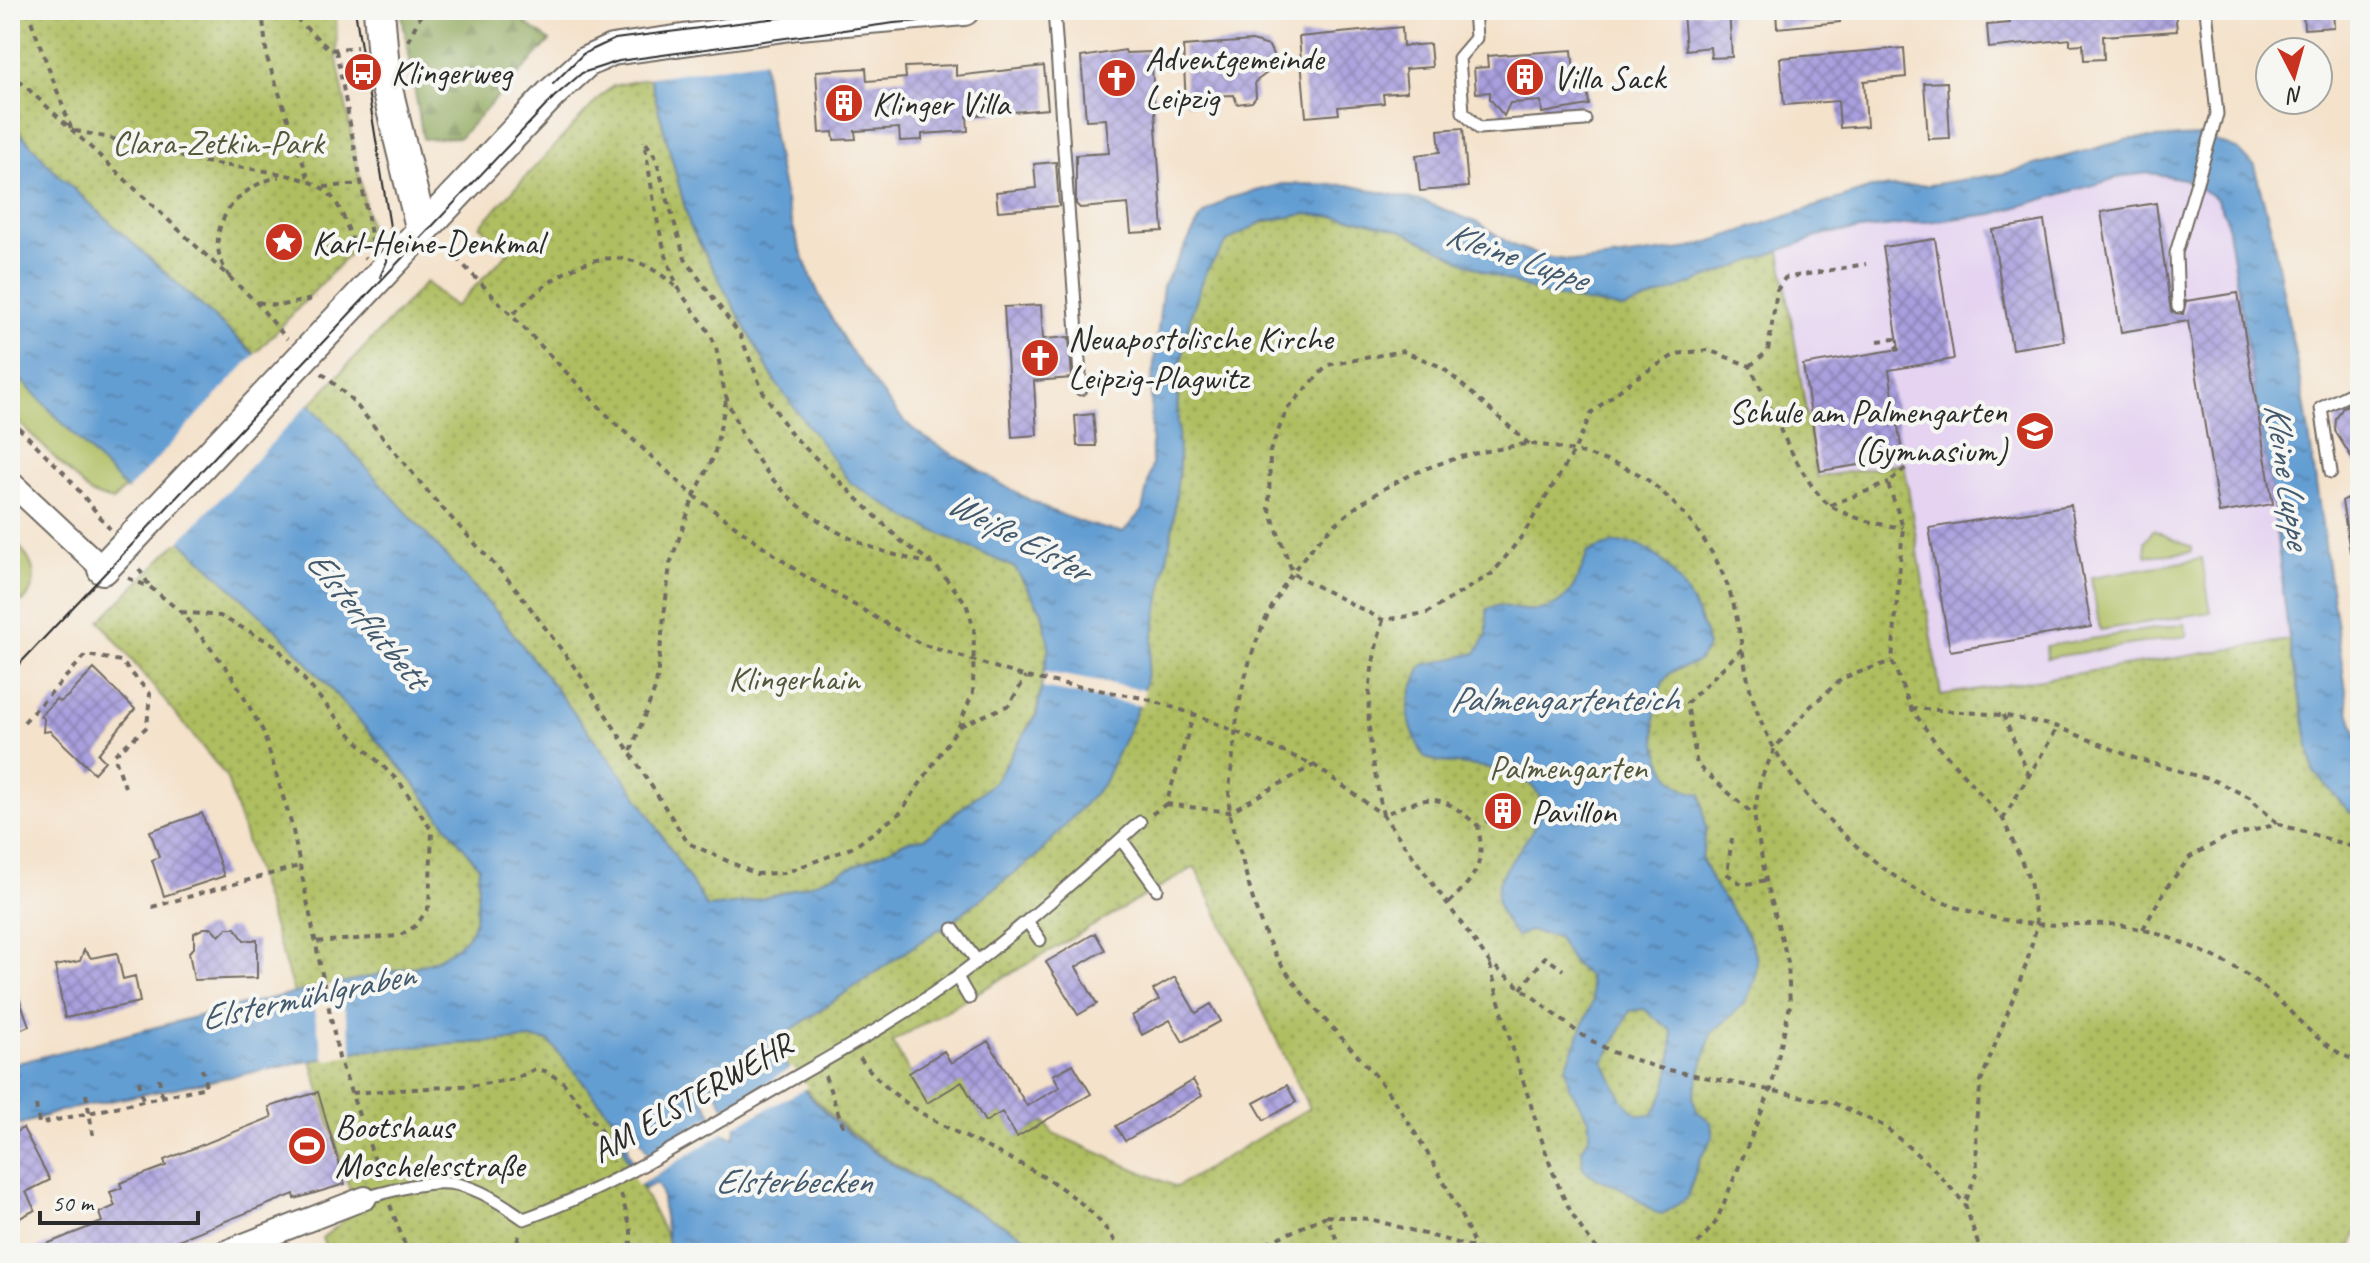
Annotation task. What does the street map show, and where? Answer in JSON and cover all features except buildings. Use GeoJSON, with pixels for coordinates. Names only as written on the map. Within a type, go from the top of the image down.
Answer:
{"type":"FeatureCollection","features":[{"type":"Feature","properties":{"kind":"main road"},"geometry":{"type":"LineString","coordinates":[[379,10],[385,81],[422,231]]}},
{"type":"Feature","properties":{"kind":"main road"},"geometry":{"type":"LineString","coordinates":[[103,569],[310,369],[422,231],[573,71],[600,55],[788,21],[964,10]]}},
{"type":"Feature","properties":{"kind":"street"},"geometry":{"type":"LineString","coordinates":[[10,482],[103,569]]}},
{"type":"Feature","properties":{"kind":"street","name":"AM ELSTERWEHR"},"geometry":{"type":"LineString","coordinates":[[223,1253],[375,1195]]}},
{"type":"Feature","properties":{"kind":"lane"},"geometry":{"type":"LineString","coordinates":[[1054,10],[1081,389]]}},
{"type":"Feature","properties":{"kind":"lane"},"geometry":{"type":"LineString","coordinates":[[1474,10],[1476,38],[1459,58],[1463,112],[1479,128],[1585,120]]}},
{"type":"Feature","properties":{"kind":"lane"},"geometry":{"type":"LineString","coordinates":[[2178,307],[2176,253],[2217,114],[2206,10]]}},
{"type":"Feature","properties":{"kind":"lane"},"geometry":{"type":"LineString","coordinates":[[2331,472],[2321,408],[2360,389]]}},
{"type":"Feature","properties":{"kind":"lane","name":"AM ELSTERWEHR"},"geometry":{"type":"LineString","coordinates":[[375,1195],[424,1183],[463,1183],[494,1197],[524,1219],[622,1178],[852,1046],[957,977],[1027,921],[1140,822]]}},
{"type":"Feature","properties":{"kind":"lane"},"geometry":{"type":"LineString","coordinates":[[1121,839],[1157,889]]}},
{"type":"Feature","properties":{"kind":"lane"},"geometry":{"type":"LineString","coordinates":[[1027,921],[1040,940]]}},
{"type":"Feature","properties":{"kind":"lane"},"geometry":{"type":"LineString","coordinates":[[953,929],[977,961]]}},
{"type":"Feature","properties":{"kind":"lane"},"geometry":{"type":"LineString","coordinates":[[957,977],[969,998]]}},
{"type":"Feature","properties":{"kind":"path"},"geometry":{"type":"LineString","coordinates":[[27,10],[72,130]]}},
{"type":"Feature","properties":{"kind":"path"},"geometry":{"type":"LineString","coordinates":[[262,10],[267,58],[309,180]]}},
{"type":"Feature","properties":{"kind":"path"},"geometry":{"type":"LineString","coordinates":[[287,10],[330,50],[365,46]]}},
{"type":"Feature","properties":{"kind":"path"},"geometry":{"type":"LineString","coordinates":[[336,50],[374,249]]}},
{"type":"Feature","properties":{"kind":"path"},"geometry":{"type":"LineString","coordinates":[[10,72],[256,302],[284,335]]}},
{"type":"Feature","properties":{"kind":"path"},"geometry":{"type":"LineString","coordinates":[[72,130],[117,138],[200,161],[309,180],[321,187],[341,208],[358,251]]}},
{"type":"Feature","properties":{"kind":"path"},"geometry":{"type":"LineString","coordinates":[[310,369],[353,401],[434,499],[514,586],[581,676],[688,843],[756,874],[784,873],[854,847],[900,813],[959,726],[973,692],[976,664],[974,629],[966,603],[934,564],[901,541],[792,435],[763,392],[740,335],[685,259],[655,156],[644,141],[662,243],[680,291]]}},
{"type":"Feature","properties":{"kind":"path"},"geometry":{"type":"LineString","coordinates":[[237,287],[226,272],[220,253],[219,233],[226,213],[234,199],[259,181],[281,176]]}},
{"type":"Feature","properties":{"kind":"path"},"geometry":{"type":"LineString","coordinates":[[321,187],[362,184]]}},
{"type":"Feature","properties":{"kind":"path"},"geometry":{"type":"LineString","coordinates":[[448,249],[514,313],[613,421],[694,496],[800,573],[921,644],[976,664],[1026,677],[1143,698],[1235,730],[1314,765],[1383,815],[1490,963],[1580,1034],[1612,1052],[1659,1068],[1834,1103],[1884,1126],[1932,1167],[1965,1204],[1981,1253]]}},
{"type":"Feature","properties":{"kind":"path"},"geometry":{"type":"LineString","coordinates":[[514,313],[547,281],[585,262],[624,257],[662,274],[698,313],[714,343],[727,399],[767,476],[803,511],[836,534],[891,557],[934,564]]}},
{"type":"Feature","properties":{"kind":"path"},"geometry":{"type":"LineString","coordinates":[[1750,366],[1768,351],[1777,290],[1785,278],[1866,264]]}},
{"type":"Feature","properties":{"kind":"path"},"geometry":{"type":"LineString","coordinates":[[256,302],[278,306],[317,298]]}},
{"type":"Feature","properties":{"kind":"path"},"geometry":{"type":"LineString","coordinates":[[1878,341],[1895,339],[1898,353]]}},
{"type":"Feature","properties":{"kind":"path"},"geometry":{"type":"LineString","coordinates":[[1529,444],[1442,367],[1402,351],[1328,365],[1287,409],[1270,451],[1269,508],[1293,574],[1383,620],[1427,613],[1493,573],[1522,536],[1573,453],[1592,412],[1634,379],[1676,354],[1708,350],[1750,366],[1810,483],[1830,505],[1884,526],[1903,527]]}},
{"type":"Feature","properties":{"kind":"path"},"geometry":{"type":"LineString","coordinates":[[631,751],[656,686],[670,564],[694,496],[714,456],[727,399]]}},
{"type":"Feature","properties":{"kind":"path"},"geometry":{"type":"LineString","coordinates":[[10,419],[131,539]]}},
{"type":"Feature","properties":{"kind":"path"},"geometry":{"type":"LineString","coordinates":[[1477,1253],[1415,1133],[1376,1076],[1333,1031],[1268,942],[1229,812],[1235,730],[1247,664],[1265,619],[1293,574],[1321,533],[1378,492],[1399,478],[1460,455],[1529,444],[1573,453],[1642,475],[1687,519],[1712,549],[1730,592],[1752,699],[1796,783],[1831,823],[1897,878],[1930,898],[1966,911],[2037,925],[2115,924],[2143,929],[2191,946],[2238,969],[2268,991],[2324,1047],[2360,1062]]}},
{"type":"Feature","properties":{"kind":"path"},"geometry":{"type":"LineString","coordinates":[[1830,505],[1888,484],[1905,468]]}},
{"type":"Feature","properties":{"kind":"path"},"geometry":{"type":"LineString","coordinates":[[1888,484],[1903,527],[1892,661],[1911,708],[1938,746],[2003,819],[2030,881],[2037,925],[2026,965],[1981,1081],[1976,1122],[1977,1171],[1965,1204]]}},
{"type":"Feature","properties":{"kind":"path"},"geometry":{"type":"LineString","coordinates":[[150,587],[181,612],[229,671],[263,731],[292,826],[339,1058],[352,1093],[375,1195],[408,1253]]}},
{"type":"Feature","properties":{"kind":"path"},"geometry":{"type":"LineString","coordinates":[[181,612],[220,616],[275,645],[353,737],[400,783],[432,831],[429,906],[417,925],[399,936],[314,942]]}},
{"type":"Feature","properties":{"kind":"path"},"geometry":{"type":"LineString","coordinates":[[1383,620],[1371,664],[1366,708],[1383,815]]}},
{"type":"Feature","properties":{"kind":"path"},"geometry":{"type":"LineString","coordinates":[[1742,649],[1687,703],[1697,765],[1754,815]]}},
{"type":"Feature","properties":{"kind":"path"},"geometry":{"type":"LineString","coordinates":[[24,722],[86,655],[121,661],[150,694],[147,727],[114,755],[125,787]]}},
{"type":"Feature","properties":{"kind":"path"},"geometry":{"type":"LineString","coordinates":[[1690,1253],[1716,1222],[1771,1089],[1790,1005],[1788,962],[1766,880],[1754,815],[1760,781],[1775,748],[1811,706],[1843,678],[1892,661]]}},
{"type":"Feature","properties":{"kind":"path"},"geometry":{"type":"LineString","coordinates":[[959,726],[1009,705],[1026,677]]}},
{"type":"Feature","properties":{"kind":"path"},"geometry":{"type":"LineString","coordinates":[[1911,708],[2002,715],[2058,727],[2137,759],[2215,781],[2249,797],[2278,824],[2360,849]]}},
{"type":"Feature","properties":{"kind":"path"},"geometry":{"type":"LineString","coordinates":[[1140,822],[1166,804],[1194,714]]}},
{"type":"Feature","properties":{"kind":"path"},"geometry":{"type":"LineString","coordinates":[[2002,715],[2029,776]]}},
{"type":"Feature","properties":{"kind":"path"},"geometry":{"type":"LineString","coordinates":[[2003,819],[2058,727]]}},
{"type":"Feature","properties":{"kind":"path"},"geometry":{"type":"LineString","coordinates":[[1166,804],[1229,812],[1314,765]]}},
{"type":"Feature","properties":{"kind":"path"},"geometry":{"type":"LineString","coordinates":[[1383,815],[1420,799],[1453,803],[1478,826],[1483,848],[1473,879],[1449,903]]}},
{"type":"Feature","properties":{"kind":"path"},"geometry":{"type":"LineString","coordinates":[[1478,826],[1496,816]]}},
{"type":"Feature","properties":{"kind":"path"},"geometry":{"type":"LineString","coordinates":[[2143,929],[2166,888],[2190,857],[2225,838],[2278,824]]}},
{"type":"Feature","properties":{"kind":"path"},"geometry":{"type":"LineString","coordinates":[[1732,838],[1727,874],[1743,885],[1766,880]]}},
{"type":"Feature","properties":{"kind":"path"},"geometry":{"type":"LineString","coordinates":[[152,907],[299,866]]}},
{"type":"Feature","properties":{"kind":"path"},"geometry":{"type":"LineString","coordinates":[[1521,989],[1545,957],[1563,970]]}},
{"type":"Feature","properties":{"kind":"path"},"geometry":{"type":"LineString","coordinates":[[1490,963],[1502,1016],[1554,1178],[1571,1215],[1601,1253]]}},
{"type":"Feature","properties":{"kind":"path"},"geometry":{"type":"LineString","coordinates":[[852,1046],[877,1082],[924,1117],[1037,1173],[1078,1198],[1109,1229],[1122,1253]]}},
{"type":"Feature","properties":{"kind":"path"},"geometry":{"type":"LineString","coordinates":[[816,1064],[844,1129]]}},
{"type":"Feature","properties":{"kind":"path"},"geometry":{"type":"LineString","coordinates":[[36,1105],[39,1124],[206,1087],[202,1069]]}},
{"type":"Feature","properties":{"kind":"path"},"geometry":{"type":"LineString","coordinates":[[352,1093],[476,1085],[515,1079],[535,1069],[545,1071],[563,1082],[607,1139],[622,1178],[631,1230],[631,1253]]}},
{"type":"Feature","properties":{"kind":"path"},"geometry":{"type":"LineString","coordinates":[[159,1078],[162,1097]]}},
{"type":"Feature","properties":{"kind":"path"},"geometry":{"type":"LineString","coordinates":[[139,1081],[143,1101]]}},
{"type":"Feature","properties":{"kind":"path"},"geometry":{"type":"LineString","coordinates":[[86,1094],[93,1135]]}},
{"type":"Feature","properties":{"kind":"path"},"geometry":{"type":"LineString","coordinates":[[1326,1216],[1343,1253]]}},
{"type":"Feature","properties":{"kind":"path"},"geometry":{"type":"LineString","coordinates":[[1245,1253],[1326,1216],[1370,1219],[1474,1245],[1494,1253]]}},
{"type":"Feature","properties":{"kind":"path"},"geometry":{"type":"LineString","coordinates":[[2349,1253],[2360,1238]]}},
{"type":"Feature","properties":{"kind":"shaded area","name":"Schule am Palmengarten (Gymnasium)"},"geometry":{"type":"Polygon","coordinates":[[[2151,173],[2171,175],[2202,187],[2216,198],[2226,216],[2273,504],[2289,640],[1941,696],[1904,463],[1817,478],[1780,250],[1825,234],[1863,227],[1993,214],[2124,176],[2151,173]]]}},
{"type":"Feature","properties":{"kind":"green space","name":"Clara-Zetkin-Park"},"geometry":{"type":"Polygon","coordinates":[[[10,10],[336,10],[337,59],[370,232],[255,354],[56,173],[10,121],[10,10]]]}},
{"type":"Feature","properties":{"kind":"green space"},"geometry":{"type":"Polygon","coordinates":[[[401,10],[529,10],[524,22],[550,41],[460,137],[423,139],[401,10]]]}},
{"type":"Feature","properties":{"kind":"green space","name":"Klingerhain"},"geometry":{"type":"Polygon","coordinates":[[[650,78],[690,226],[776,383],[913,521],[1015,568],[1042,612],[1049,645],[1036,714],[995,781],[925,838],[909,840],[787,892],[707,907],[636,794],[499,615],[310,405],[426,282],[455,307],[508,253],[480,226],[600,97],[613,86],[650,78]]]}},
{"type":"Feature","properties":{"kind":"green space","name":"Palmengarten"},"geometry":{"type":"Polygon","coordinates":[[[1307,214],[1357,219],[1403,231],[1483,271],[1623,309],[1780,250],[1817,477],[1904,463],[1941,695],[2289,640],[2314,772],[2349,811],[2360,818],[2360,1220],[2350,1253],[1048,1253],[1041,1245],[900,1167],[836,1120],[808,1092],[782,1059],[777,1049],[781,1037],[939,929],[949,932],[956,918],[1039,854],[1173,525],[1180,375],[1194,299],[1208,267],[1236,235],[1275,219],[1307,214]],[[1195,867],[892,1042],[927,1102],[978,1072],[986,1085],[969,1095],[985,1122],[1002,1112],[1018,1137],[1045,1121],[1053,1133],[1176,1187],[1309,1108],[1195,867]]]}},
{"type":"Feature","properties":{"kind":"green space"},"geometry":{"type":"Polygon","coordinates":[[[10,368],[125,488],[113,501],[91,494],[10,413],[10,368]]]}},
{"type":"Feature","properties":{"kind":"green space"},"geometry":{"type":"Polygon","coordinates":[[[2153,530],[2191,547],[2191,552],[2146,556],[2145,542],[2153,530]]]}},
{"type":"Feature","properties":{"kind":"green space"},"geometry":{"type":"Polygon","coordinates":[[[10,536],[29,559],[34,576],[30,593],[23,602],[10,590],[10,536]]]}},
{"type":"Feature","properties":{"kind":"green space"},"geometry":{"type":"Polygon","coordinates":[[[180,540],[288,641],[404,771],[479,867],[477,921],[465,942],[447,954],[394,974],[295,996],[226,776],[100,621],[180,540]]]}},
{"type":"Feature","properties":{"kind":"green space"},"geometry":{"type":"Polygon","coordinates":[[[2202,559],[2211,612],[2100,630],[2091,577],[2202,559]]]}},
{"type":"Feature","properties":{"kind":"green space"},"geometry":{"type":"Polygon","coordinates":[[[2185,624],[2187,636],[2047,658],[2046,646],[2185,624]]]}},
{"type":"Feature","properties":{"kind":"green space"},"geometry":{"type":"Polygon","coordinates":[[[532,1039],[549,1041],[623,1130],[624,1154],[670,1244],[669,1253],[328,1253],[322,1238],[356,1211],[311,1061],[364,1050],[532,1039]]]}},
{"type":"Feature","properties":{"kind":"water"},"geometry":{"type":"Polygon","coordinates":[[[642,10],[758,10],[777,159],[801,251],[819,295],[843,338],[873,381],[896,412],[920,434],[1012,491],[1066,517],[1123,532],[1142,511],[1152,465],[1151,390],[1163,286],[1202,216],[1226,199],[1282,184],[1348,185],[1425,202],[1478,223],[1512,245],[1544,257],[1581,262],[1691,248],[1871,188],[1929,185],[2006,173],[2129,139],[2203,136],[2239,150],[2254,166],[2271,228],[2305,407],[2349,711],[2360,746],[2360,818],[2349,811],[2314,772],[2289,640],[2273,504],[2226,217],[2216,198],[2184,179],[2150,173],[2124,176],[1993,214],[1825,234],[1623,309],[1543,294],[1483,271],[1403,231],[1357,219],[1307,214],[1264,221],[1228,241],[1206,271],[1190,318],[1177,385],[1179,466],[1173,525],[1145,684],[1135,715],[1104,783],[1039,854],[956,918],[958,926],[949,932],[939,929],[781,1037],[777,1049],[800,1084],[828,1115],[859,1142],[931,1187],[1041,1245],[1048,1253],[669,1253],[661,1191],[656,1183],[644,1189],[624,1154],[623,1130],[549,1041],[532,1039],[364,1050],[60,1111],[10,1128],[10,1065],[233,1007],[430,963],[460,944],[473,926],[479,867],[404,771],[288,641],[120,483],[10,368],[10,121],[56,173],[310,405],[499,615],[636,794],[707,907],[787,892],[909,840],[925,838],[995,781],[1037,714],[1049,645],[1042,612],[1015,568],[913,521],[851,483],[776,383],[690,226],[650,78],[642,10]],[[700,1081],[700,1094],[724,1134],[734,1137],[736,1127],[713,1087],[700,1081]],[[627,1131],[628,1152],[645,1182],[660,1173],[636,1132],[627,1131]]]}},
{"type":"Feature","properties":{"kind":"water","name":"Palmengartenteich"},"geometry":{"type":"Polygon","coordinates":[[[1614,543],[1636,544],[1651,552],[1684,589],[1705,633],[1708,647],[1701,657],[1671,672],[1660,689],[1656,707],[1657,745],[1672,778],[1685,789],[1701,794],[1706,829],[1702,859],[1712,881],[1749,936],[1757,960],[1755,980],[1745,1003],[1711,1034],[1693,1098],[1697,1111],[1711,1122],[1713,1137],[1700,1159],[1687,1198],[1662,1215],[1623,1189],[1583,1168],[1582,1150],[1589,1137],[1589,1119],[1569,1087],[1566,1067],[1593,1001],[1589,977],[1572,962],[1557,937],[1529,931],[1516,937],[1498,905],[1501,878],[1533,830],[1540,814],[1540,799],[1531,785],[1509,773],[1425,758],[1410,722],[1409,701],[1423,665],[1476,653],[1487,635],[1487,609],[1499,606],[1533,610],[1557,604],[1578,578],[1588,552],[1614,543]],[[1644,1009],[1630,1011],[1604,1062],[1622,1100],[1638,1115],[1652,1115],[1662,1097],[1672,1053],[1672,1031],[1644,1009]]]}},
{"type":"Feature","properties":{"kind":"pier"},"geometry":{"type":"Polygon","coordinates":[[[638,10],[762,10],[767,60],[646,78],[638,10]]]}},
{"type":"Feature","properties":{"kind":"pier"},"geometry":{"type":"Polygon","coordinates":[[[258,351],[311,401],[178,543],[125,493],[258,351]]]}},
{"type":"Feature","properties":{"kind":"pier"},"geometry":{"type":"Polygon","coordinates":[[[1045,672],[1145,690],[1142,706],[1042,688],[1045,672]]]}},
{"type":"Feature","properties":{"kind":"pier"},"geometry":{"type":"Polygon","coordinates":[[[339,983],[354,1055],[325,1061],[309,989],[339,983]]]}},
{"type":"Feature","properties":{"kind":"pier"},"geometry":{"type":"Polygon","coordinates":[[[793,1067],[808,1087],[731,1128],[721,1110],[774,1079],[785,1096],[774,1078],[793,1067]]]}},
{"type":"Feature","properties":{"kind":"pier"},"geometry":{"type":"Polygon","coordinates":[[[716,1113],[726,1131],[638,1186],[627,1167],[637,1161],[647,1177],[655,1172],[646,1156],[664,1145],[674,1161],[664,1144],[716,1113]]]}},
{"type":"Feature","properties":{"kind":"tram line"},"geometry":{"type":"LineString","coordinates":[[355,10],[390,227],[387,261],[380,277]]}},
{"type":"Feature","properties":{"kind":"tram line"},"geometry":{"type":"LineString","coordinates":[[553,84],[583,54],[615,39],[839,10]]}},
{"type":"Feature","properties":{"kind":"tram line"},"geometry":{"type":"LineString","coordinates":[[10,674],[554,97],[582,73],[619,61],[894,23],[1063,10]]}},
{"type":"Feature","properties":{"kind":"place","name":"Klingerweg"},"geometry":{"type":"Point","coordinates":[363,72]}},
{"type":"Feature","properties":{"kind":"place","name":"Villa Sack"},"geometry":{"type":"Point","coordinates":[1525,77]}},
{"type":"Feature","properties":{"kind":"place","name":"Adventgemeinde Leipzig"},"geometry":{"type":"Point","coordinates":[1117,78]}},
{"type":"Feature","properties":{"kind":"place","name":"Klinger Villa"},"geometry":{"type":"Point","coordinates":[844,103]}},
{"type":"Feature","properties":{"kind":"place","name":"Karl-Heine-Denkmal"},"geometry":{"type":"Point","coordinates":[284,242]}},
{"type":"Feature","properties":{"kind":"place","name":"Neuapostolische Kirche Leipzig-Plagwitz"},"geometry":{"type":"Point","coordinates":[1040,358]}},
{"type":"Feature","properties":{"kind":"place","name":"Schule am Palmengarten (Gymnasium)"},"geometry":{"type":"Point","coordinates":[2035,431]}},
{"type":"Feature","properties":{"kind":"place","name":"Pavillon"},"geometry":{"type":"Point","coordinates":[1503,811]}},
{"type":"Feature","properties":{"kind":"place","name":"Bootshaus Moschelesstraße"},"geometry":{"type":"Point","coordinates":[307,1146]}},
{"type":"Feature","properties":{"kind":"water label","name":"Kleine Luppe"},"geometry":{"type":"Point","coordinates":[1517,255]}},
{"type":"Feature","properties":{"kind":"water label","name":"Kleine Luppe"},"geometry":{"type":"Point","coordinates":[2289,475]}},
{"type":"Feature","properties":{"kind":"water label","name":"Weiße Elster"},"geometry":{"type":"Point","coordinates":[1019,535]}},
{"type":"Feature","properties":{"kind":"water label","name":"Elsterflutbett"},"geometry":{"type":"Point","coordinates":[368,618]}},
{"type":"Feature","properties":{"kind":"water label","name":"Elstermühlgraben"},"geometry":{"type":"Point","coordinates":[307,995]}},
{"type":"Feature","properties":{"kind":"water label","name":"Elsterbecken"},"geometry":{"type":"Point","coordinates":[793,1180]}}]}
